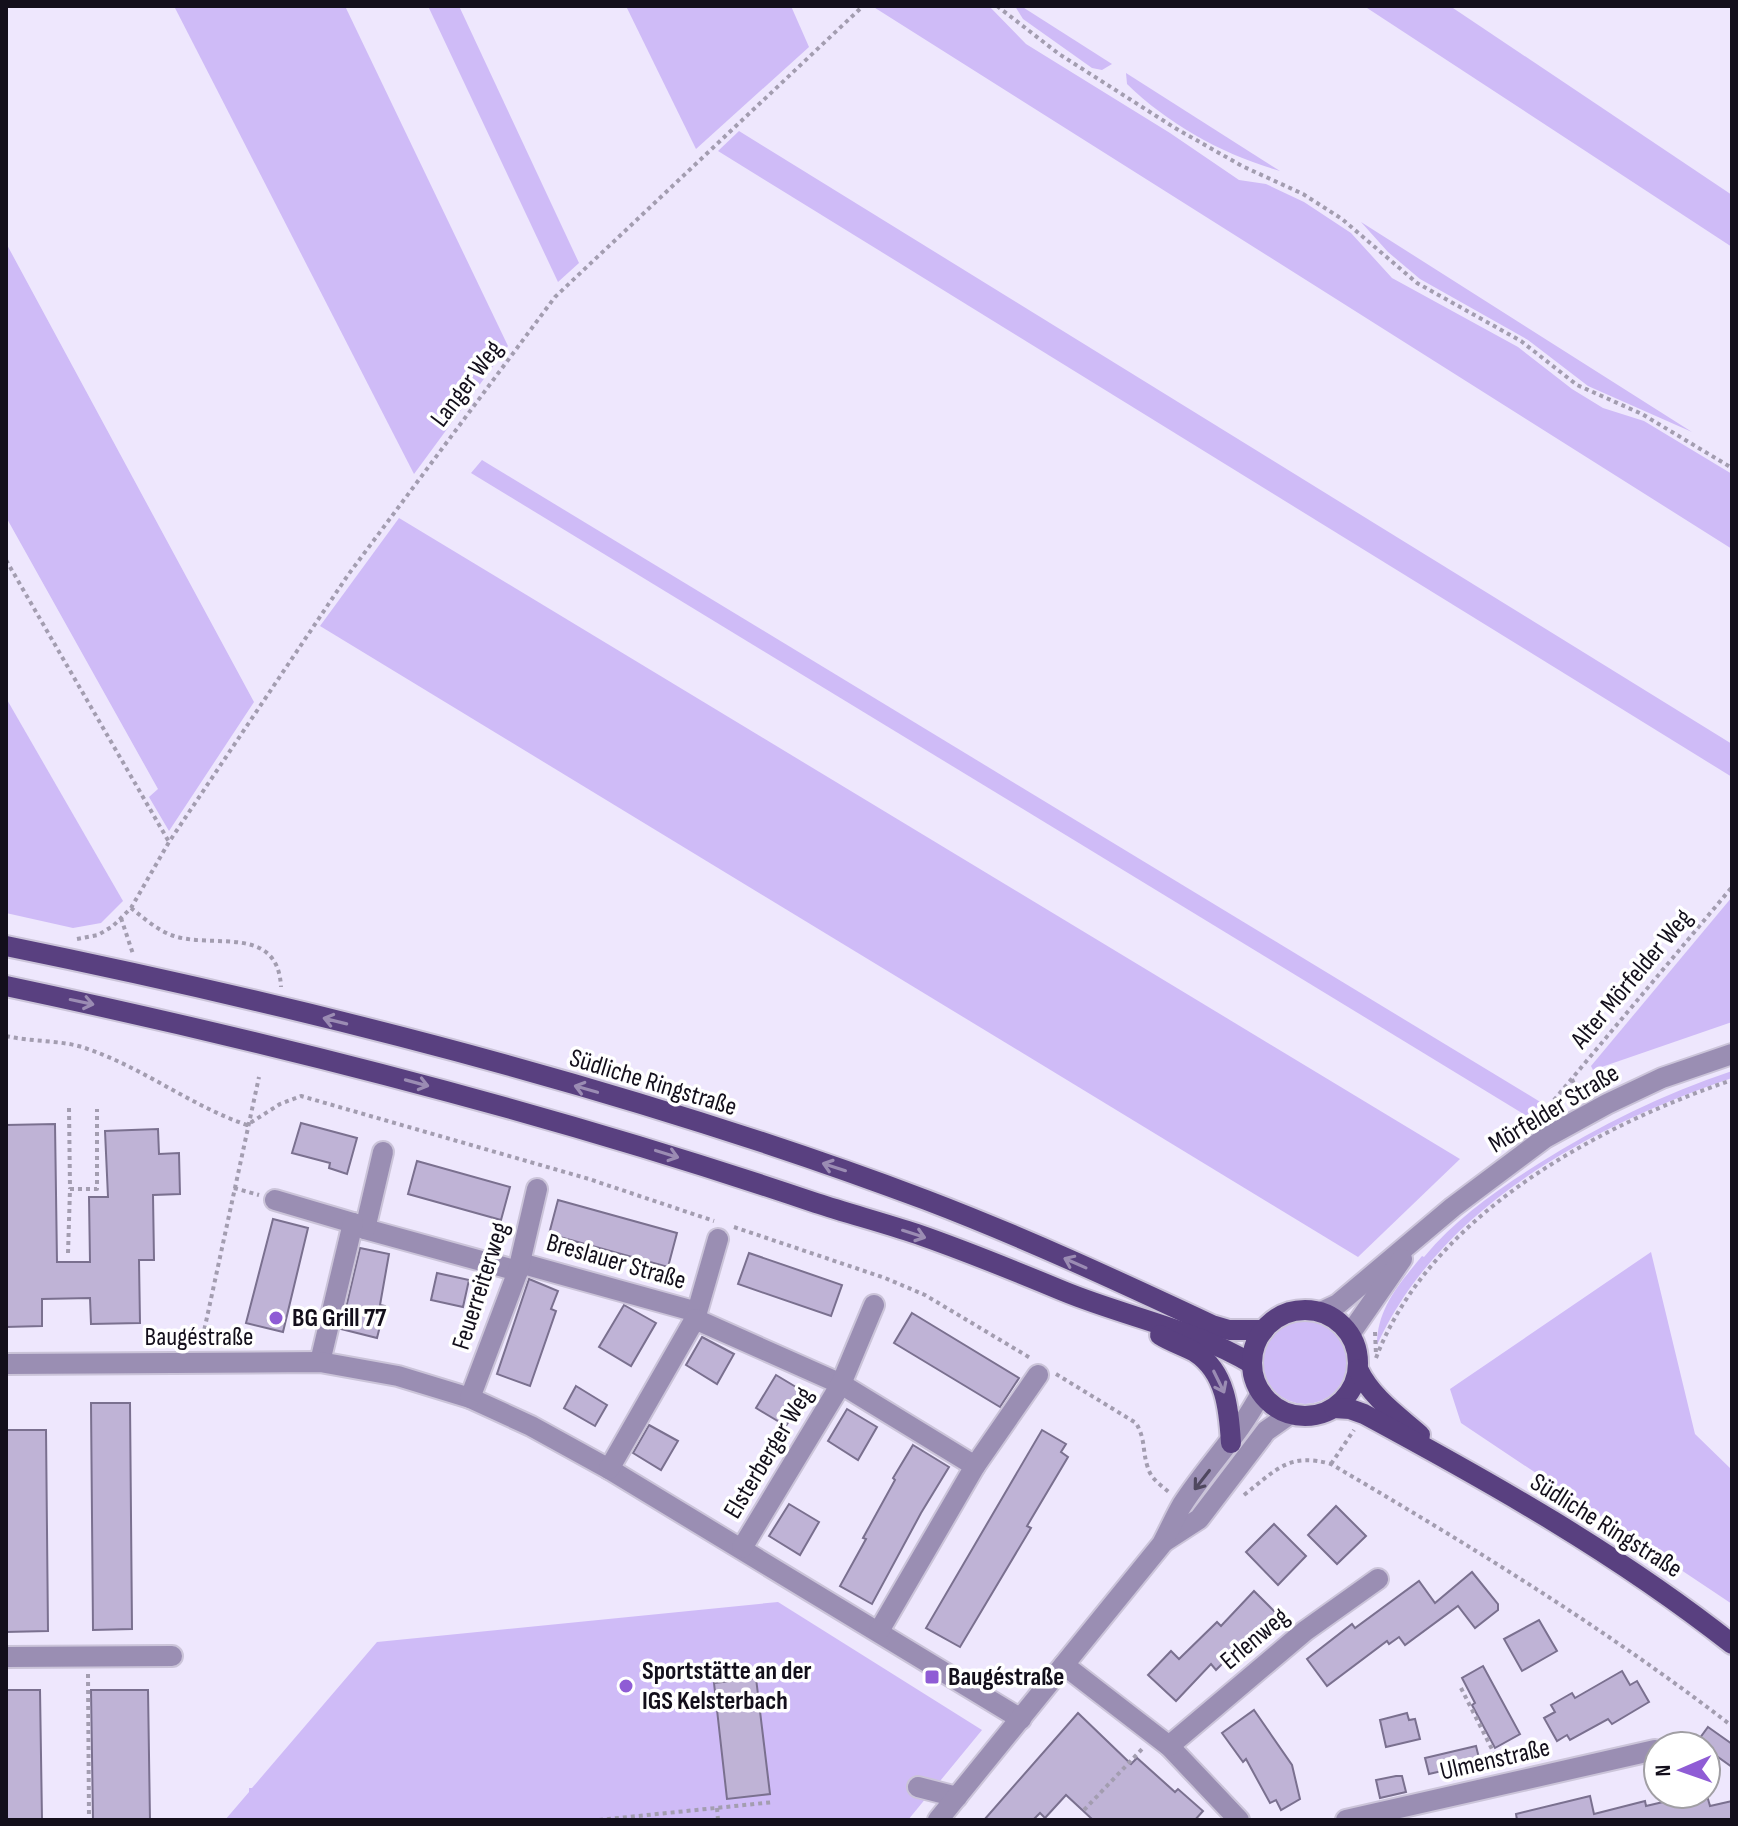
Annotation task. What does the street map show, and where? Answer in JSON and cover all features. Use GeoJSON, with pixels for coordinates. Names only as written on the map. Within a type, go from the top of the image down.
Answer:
{"type":"FeatureCollection","features":[{"type":"Feature","properties":{"kind":"main road","name":"Südliche Ringstraße"},"geometry":{"type":"LineString","coordinates":[[6,946],[256,1001],[476,1058],[755,1141],[954,1211],[1212,1325],[1229,1330],[1264,1330]]}},
{"type":"Feature","properties":{"kind":"main road"},"geometry":{"type":"LineString","coordinates":[[6,986],[292,1050],[615,1139],[917,1234],[1138,1318],[1159,1322],[1217,1345],[1252,1364]]}},
{"type":"Feature","properties":{"kind":"main road"},"geometry":{"type":"LineString","coordinates":[[1290,1414],[1274,1406],[1261,1393],[1255,1379],[1252,1364],[1255,1346],[1264,1330],[1275,1319],[1305,1310],[1321,1312],[1350,1334]]}},
{"type":"Feature","properties":{"kind":"main road"},"geometry":{"type":"LineString","coordinates":[[1138,1318],[1163,1338],[1206,1360],[1221,1383],[1228,1406],[1231,1443]]}},
{"type":"Feature","properties":{"kind":"main road","name":"Südliche Ringstraße"},"geometry":{"type":"LineString","coordinates":[[1350,1334],[1367,1364],[1365,1384],[1447,1459]]}},
{"type":"Feature","properties":{"kind":"main road"},"geometry":{"type":"LineString","coordinates":[[1334,1408],[1346,1397],[1367,1364]]}},
{"type":"Feature","properties":{"kind":"main road","name":"Südliche Ringstraße"},"geometry":{"type":"LineString","coordinates":[[1290,1414],[1320,1414],[1334,1408],[1364,1414],[1578,1536],[1689,1610],[1732,1644]]}},
{"type":"Feature","properties":{"kind":"street","name":"Mörfelder Straße"},"geometry":{"type":"LineString","coordinates":[[1321,1312],[1338,1304],[1453,1207],[1545,1138],[1662,1078],[1732,1054]]}},
{"type":"Feature","properties":{"kind":"street"},"geometry":{"type":"LineString","coordinates":[[320,1362],[383,1152]]}},
{"type":"Feature","properties":{"kind":"street","name":"Feuerreiterweg"},"geometry":{"type":"LineString","coordinates":[[470,1398],[519,1267],[537,1189]]}},
{"type":"Feature","properties":{"kind":"street","name":"Breslauer Straße"},"geometry":{"type":"LineString","coordinates":[[275,1200],[359,1226],[696,1316]]}},
{"type":"Feature","properties":{"kind":"street","name":"Mörfelder Straße"},"geometry":{"type":"LineString","coordinates":[[1350,1334],[1420,1237]]}},
{"type":"Feature","properties":{"kind":"street"},"geometry":{"type":"LineString","coordinates":[[609,1469],[696,1316],[718,1239]]}},
{"type":"Feature","properties":{"kind":"street","name":"Elsterberger Weg"},"geometry":{"type":"LineString","coordinates":[[742,1548],[841,1384],[874,1305]]}},
{"type":"Feature","properties":{"kind":"street","name":"Elsterberger Weg"},"geometry":{"type":"LineString","coordinates":[[696,1316],[841,1384]]}},
{"type":"Feature","properties":{"kind":"street","name":"Baugéstraße"},"geometry":{"type":"LineString","coordinates":[[6,1364],[320,1362],[398,1376],[470,1398],[531,1426],[609,1469],[1021,1719]]}},
{"type":"Feature","properties":{"kind":"street"},"geometry":{"type":"LineString","coordinates":[[879,1631],[975,1466],[1044,1371]]}},
{"type":"Feature","properties":{"kind":"street"},"geometry":{"type":"LineString","coordinates":[[841,1384],[975,1466]]}},
{"type":"Feature","properties":{"kind":"street"},"geometry":{"type":"LineString","coordinates":[[938,1820],[1162,1544],[1182,1505],[1249,1418],[1261,1393]]}},
{"type":"Feature","properties":{"kind":"street"},"geometry":{"type":"LineString","coordinates":[[1162,1544],[1199,1519],[1266,1431],[1290,1414]]}},
{"type":"Feature","properties":{"kind":"street","name":"Erlenweg"},"geometry":{"type":"LineString","coordinates":[[1162,1740],[1378,1579]]}},
{"type":"Feature","properties":{"kind":"street"},"geometry":{"type":"LineString","coordinates":[[6,1657],[172,1656]]}},
{"type":"Feature","properties":{"kind":"street"},"geometry":{"type":"LineString","coordinates":[[1064,1665],[1162,1740],[1239,1820]]}},
{"type":"Feature","properties":{"kind":"street","name":"Ulmenstraße"},"geometry":{"type":"LineString","coordinates":[[1346,1820],[1642,1753]]}},
{"type":"Feature","properties":{"kind":"street"},"geometry":{"type":"LineString","coordinates":[[918,1787],[957,1797]]}},
{"type":"Feature","properties":{"kind":"path","name":"Langer Weg"},"geometry":{"type":"LineString","coordinates":[[73,939],[98,935],[131,908],[169,842],[348,575],[555,297],[863,6]]}},
{"type":"Feature","properties":{"kind":"path"},"geometry":{"type":"LineString","coordinates":[[997,6],[1059,54],[1152,114],[1242,166],[1303,194],[1342,219],[1417,283],[1521,341],[1577,385],[1642,414],[1732,468]]}},
{"type":"Feature","properties":{"kind":"path"},"geometry":{"type":"LineString","coordinates":[[6,560],[169,842]]}},
{"type":"Feature","properties":{"kind":"path","name":"Alter Mörfelder Weg"},"geometry":{"type":"LineString","coordinates":[[1545,1138],[1549,1106],[1732,887]]}},
{"type":"Feature","properties":{"kind":"path"},"geometry":{"type":"LineString","coordinates":[[131,908],[172,936],[234,941],[264,950],[275,962],[281,990]]}},
{"type":"Feature","properties":{"kind":"path"},"geometry":{"type":"LineString","coordinates":[[121,918],[140,975]]}},
{"type":"Feature","properties":{"kind":"path"},"geometry":{"type":"LineString","coordinates":[[6,1036],[83,1047],[247,1125]]}},
{"type":"Feature","properties":{"kind":"path"},"geometry":{"type":"LineString","coordinates":[[198,1363],[259,1077]]}},
{"type":"Feature","properties":{"kind":"path"},"geometry":{"type":"LineString","coordinates":[[1367,1364],[1419,1284],[1444,1253],[1491,1207],[1601,1135],[1656,1109],[1732,1080]]}},
{"type":"Feature","properties":{"kind":"path"},"geometry":{"type":"LineString","coordinates":[[247,1125],[280,1104],[301,1096],[589,1179],[885,1278],[925,1295],[1044,1371],[1136,1423],[1143,1434],[1147,1468],[1152,1477],[1182,1505]]}},
{"type":"Feature","properties":{"kind":"path"},"geometry":{"type":"LineString","coordinates":[[68,1253],[69,1108]]}},
{"type":"Feature","properties":{"kind":"path"},"geometry":{"type":"LineString","coordinates":[[70,1189],[97,1189],[97,1109]]}},
{"type":"Feature","properties":{"kind":"path"},"geometry":{"type":"LineString","coordinates":[[1240,1498],[1274,1472],[1296,1460],[1312,1459],[1331,1464],[1561,1603],[1673,1680],[1732,1726]]}},
{"type":"Feature","properties":{"kind":"path"},"geometry":{"type":"LineString","coordinates":[[87,1656],[89,1820]]}},
{"type":"Feature","properties":{"kind":"path"},"geometry":{"type":"LineString","coordinates":[[1461,1688],[1509,1783]]}},
{"type":"Feature","properties":{"kind":"path"},"geometry":{"type":"LineString","coordinates":[[1084,1810],[1162,1740]]}},
{"type":"Feature","properties":{"kind":"path"},"geometry":{"type":"LineString","coordinates":[[599,1820],[774,1802]]}},
{"type":"Feature","properties":{"kind":"path"},"geometry":{"type":"LineString","coordinates":[[717,1808],[718,1820]]}},
{"type":"Feature","properties":{"kind":"shaded area"},"geometry":{"type":"Polygon","coordinates":[[[174,6],[345,6],[508,346],[414,474],[174,6]]]}},
{"type":"Feature","properties":{"kind":"shaded area"},"geometry":{"type":"Polygon","coordinates":[[[428,6],[459,6],[579,263],[558,282],[428,6]]]}},
{"type":"Feature","properties":{"kind":"shaded area"},"geometry":{"type":"Polygon","coordinates":[[[626,6],[791,6],[809,47],[696,149],[626,6]]]}},
{"type":"Feature","properties":{"kind":"shaded area"},"geometry":{"type":"Polygon","coordinates":[[[872,6],[989,6],[1026,44],[1170,133],[1239,180],[1266,184],[1304,202],[1351,233],[1392,278],[1518,347],[1572,389],[1603,408],[1644,421],[1732,474],[1732,549],[872,6]]]}},
{"type":"Feature","properties":{"kind":"shaded area"},"geometry":{"type":"Polygon","coordinates":[[[1015,6],[1021,6],[1112,64],[1102,70],[1092,68],[1023,19],[1015,6]]]}},
{"type":"Feature","properties":{"kind":"shaded area"},"geometry":{"type":"Polygon","coordinates":[[[1364,6],[1450,6],[1732,195],[1732,247],[1364,6]]]}},
{"type":"Feature","properties":{"kind":"shaded area"},"geometry":{"type":"Polygon","coordinates":[[[1126,73],[1280,171],[1218,147],[1179,125],[1127,84],[1126,73]]]}},
{"type":"Feature","properties":{"kind":"shaded area"},"geometry":{"type":"Polygon","coordinates":[[[739,131],[1732,744],[1732,777],[718,151],[739,131]]]}},
{"type":"Feature","properties":{"kind":"shaded area"},"geometry":{"type":"Polygon","coordinates":[[[1361,222],[1692,432],[1588,386],[1528,340],[1420,279],[1388,252],[1361,222]]]}},
{"type":"Feature","properties":{"kind":"shaded area"},"geometry":{"type":"Polygon","coordinates":[[[6,243],[254,702],[169,831],[149,797],[158,789],[6,517],[6,243]]]}},
{"type":"Feature","properties":{"kind":"shaded area"},"geometry":{"type":"Polygon","coordinates":[[[482,460],[1542,1103],[1527,1116],[471,473],[482,460]]]}},
{"type":"Feature","properties":{"kind":"shaded area"},"geometry":{"type":"Polygon","coordinates":[[[399,518],[1460,1159],[1358,1257],[320,626],[399,518]]]}},
{"type":"Feature","properties":{"kind":"shaded area"},"geometry":{"type":"Polygon","coordinates":[[[6,698],[123,901],[101,923],[73,928],[6,913],[6,698]]]}},
{"type":"Feature","properties":{"kind":"shaded area"},"geometry":{"type":"Polygon","coordinates":[[[1732,897],[1732,1022],[1593,1070],[1591,1066],[1732,897]]]}},
{"type":"Feature","properties":{"kind":"shaded area"},"geometry":{"type":"Polygon","coordinates":[[[1732,1071],[1732,1078],[1627,1120],[1576,1146],[1481,1211],[1440,1251],[1405,1295],[1377,1345],[1381,1319],[1398,1286],[1422,1256],[1478,1206],[1507,1184],[1585,1136],[1657,1100],[1732,1071]]]}},
{"type":"Feature","properties":{"kind":"shaded area"},"geometry":{"type":"Polygon","coordinates":[[[1651,1252],[1695,1434],[1732,1470],[1732,1604],[1461,1423],[1450,1389],[1651,1252]]]}},
{"type":"Feature","properties":{"kind":"shaded area"},"geometry":{"type":"Polygon","coordinates":[[[1305,1320],[1321,1323],[1335,1332],[1344,1346],[1347,1362],[1344,1378],[1335,1392],[1321,1401],[1305,1404],[1289,1401],[1275,1392],[1266,1378],[1263,1362],[1266,1346],[1275,1332],[1289,1323],[1305,1320]]]}},
{"type":"Feature","properties":{"kind":"shaded area","name":"Sportstätte an der IGS Kelsterbach"},"geometry":{"type":"Polygon","coordinates":[[[778,1602],[982,1730],[908,1820],[225,1820],[249,1788],[377,1642],[778,1602]]]}},
{"type":"Feature","properties":{"kind":"building"},"geometry":{"type":"Polygon","coordinates":[[[301,1123],[357,1138],[347,1174],[329,1168],[330,1163],[292,1153],[301,1123]]]}},
{"type":"Feature","properties":{"kind":"building"},"geometry":{"type":"Polygon","coordinates":[[[55,1124],[57,1262],[90,1262],[89,1197],[108,1197],[105,1131],[158,1129],[159,1154],[179,1153],[180,1194],[153,1195],[154,1260],[139,1260],[140,1323],[91,1324],[90,1298],[42,1299],[42,1326],[6,1327],[6,1125],[55,1124]]]}},
{"type":"Feature","properties":{"kind":"building"},"geometry":{"type":"Polygon","coordinates":[[[417,1161],[510,1187],[501,1220],[408,1194],[417,1161]]]}},
{"type":"Feature","properties":{"kind":"building"},"geometry":{"type":"Polygon","coordinates":[[[558,1200],[677,1233],[668,1267],[549,1234],[558,1200]]]}},
{"type":"Feature","properties":{"kind":"building"},"geometry":{"type":"Polygon","coordinates":[[[273,1219],[308,1228],[283,1332],[246,1323],[273,1219]]]}},
{"type":"Feature","properties":{"kind":"building"},"geometry":{"type":"Polygon","coordinates":[[[360,1248],[389,1254],[380,1305],[385,1306],[377,1338],[341,1329],[360,1248]]]}},
{"type":"Feature","properties":{"kind":"building"},"geometry":{"type":"Polygon","coordinates":[[[749,1253],[842,1285],[831,1316],[738,1284],[749,1253]]]}},
{"type":"Feature","properties":{"kind":"building"},"geometry":{"type":"Polygon","coordinates":[[[437,1273],[469,1280],[463,1307],[431,1300],[437,1273]]]}},
{"type":"Feature","properties":{"kind":"building"},"geometry":{"type":"Polygon","coordinates":[[[529,1279],[558,1291],[551,1309],[556,1311],[530,1386],[497,1374],[529,1279]]]}},
{"type":"Feature","properties":{"kind":"building"},"geometry":{"type":"Polygon","coordinates":[[[624,1305],[656,1323],[631,1366],[599,1347],[624,1305]]]}},
{"type":"Feature","properties":{"kind":"building"},"geometry":{"type":"Polygon","coordinates":[[[912,1313],[1019,1378],[1000,1407],[894,1343],[912,1313]]]}},
{"type":"Feature","properties":{"kind":"building"},"geometry":{"type":"Polygon","coordinates":[[[702,1337],[734,1354],[717,1384],[686,1365],[702,1337]]]}},
{"type":"Feature","properties":{"kind":"building"},"geometry":{"type":"Polygon","coordinates":[[[776,1375],[806,1393],[786,1426],[756,1408],[776,1375]]]}},
{"type":"Feature","properties":{"kind":"building"},"geometry":{"type":"Polygon","coordinates":[[[576,1386],[607,1405],[595,1426],[564,1408],[576,1386]]]}},
{"type":"Feature","properties":{"kind":"building"},"geometry":{"type":"Polygon","coordinates":[[[91,1403],[130,1403],[132,1629],[93,1630],[91,1403]]]}},
{"type":"Feature","properties":{"kind":"building"},"geometry":{"type":"Polygon","coordinates":[[[847,1409],[877,1427],[858,1460],[828,1441],[847,1409]]]}},
{"type":"Feature","properties":{"kind":"building"},"geometry":{"type":"Polygon","coordinates":[[[649,1425],[678,1441],[661,1470],[633,1453],[649,1425]]]}},
{"type":"Feature","properties":{"kind":"building"},"geometry":{"type":"Polygon","coordinates":[[[6,1430],[46,1430],[48,1631],[6,1632],[6,1430]]]}},
{"type":"Feature","properties":{"kind":"building"},"geometry":{"type":"Polygon","coordinates":[[[1042,1430],[1066,1444],[1061,1452],[1068,1457],[1027,1526],[1031,1528],[960,1647],[926,1628],[1042,1430]]]}},
{"type":"Feature","properties":{"kind":"building"},"geometry":{"type":"Polygon","coordinates":[[[913,1445],[949,1467],[872,1604],[840,1586],[895,1480],[893,1478],[913,1445]]]}},
{"type":"Feature","properties":{"kind":"building"},"geometry":{"type":"Polygon","coordinates":[[[789,1504],[819,1522],[800,1555],[769,1536],[789,1504]]]}},
{"type":"Feature","properties":{"kind":"building"},"geometry":{"type":"Polygon","coordinates":[[[1336,1506],[1366,1536],[1337,1564],[1308,1535],[1336,1506]]]}},
{"type":"Feature","properties":{"kind":"building"},"geometry":{"type":"Polygon","coordinates":[[[1274,1524],[1306,1556],[1278,1585],[1246,1552],[1274,1524]]]}},
{"type":"Feature","properties":{"kind":"building"},"geometry":{"type":"Polygon","coordinates":[[[1472,1572],[1498,1604],[1498,1610],[1475,1628],[1458,1606],[1405,1645],[1399,1637],[1389,1644],[1387,1641],[1327,1686],[1307,1659],[1352,1624],[1355,1628],[1419,1581],[1435,1603],[1472,1572]]]}},
{"type":"Feature","properties":{"kind":"building"},"geometry":{"type":"Polygon","coordinates":[[[1254,1591],[1277,1614],[1216,1670],[1211,1664],[1176,1701],[1148,1675],[1171,1651],[1179,1659],[1217,1622],[1221,1626],[1254,1591]]]}},
{"type":"Feature","properties":{"kind":"building"},"geometry":{"type":"Polygon","coordinates":[[[1539,1620],[1557,1651],[1522,1671],[1504,1639],[1539,1620]]]}},
{"type":"Feature","properties":{"kind":"building"},"geometry":{"type":"Polygon","coordinates":[[[1483,1666],[1520,1734],[1495,1748],[1472,1705],[1475,1703],[1462,1678],[1483,1666]]]}},
{"type":"Feature","properties":{"kind":"building"},"geometry":{"type":"Polygon","coordinates":[[[1622,1671],[1630,1685],[1637,1681],[1649,1702],[1612,1724],[1608,1719],[1570,1740],[1567,1735],[1557,1741],[1544,1718],[1555,1712],[1551,1705],[1572,1693],[1575,1698],[1622,1671]]]}},
{"type":"Feature","properties":{"kind":"building"},"geometry":{"type":"Polygon","coordinates":[[[756,1678],[770,1794],[727,1799],[714,1683],[756,1678]]]}},
{"type":"Feature","properties":{"kind":"building"},"geometry":{"type":"Polygon","coordinates":[[[6,1690],[40,1690],[42,1820],[6,1820],[6,1690]]]}},
{"type":"Feature","properties":{"kind":"building"},"geometry":{"type":"Polygon","coordinates":[[[91,1690],[148,1690],[150,1820],[93,1820],[91,1690]]]}},
{"type":"Feature","properties":{"kind":"building"},"geometry":{"type":"Polygon","coordinates":[[[1254,1710],[1292,1765],[1300,1799],[1281,1810],[1276,1800],[1270,1803],[1246,1759],[1243,1762],[1222,1733],[1254,1710]]]}},
{"type":"Feature","properties":{"kind":"building"},"geometry":{"type":"Polygon","coordinates":[[[1078,1713],[1131,1764],[1137,1758],[1175,1792],[1178,1789],[1203,1811],[1195,1820],[1093,1820],[1066,1795],[1045,1818],[1040,1813],[1033,1820],[984,1820],[1078,1713]]]}},
{"type":"Feature","properties":{"kind":"building"},"geometry":{"type":"Polygon","coordinates":[[[1407,1713],[1409,1720],[1415,1719],[1420,1739],[1386,1747],[1380,1720],[1407,1713]]]}},
{"type":"Feature","properties":{"kind":"building"},"geometry":{"type":"Polygon","coordinates":[[[1722,1737],[1732,1744],[1732,1767],[1722,1760],[1722,1737]]]}},
{"type":"Feature","properties":{"kind":"building"},"geometry":{"type":"Polygon","coordinates":[[[1476,1746],[1480,1762],[1429,1774],[1425,1758],[1476,1746]]]}},
{"type":"Feature","properties":{"kind":"building"},"geometry":{"type":"Polygon","coordinates":[[[1402,1776],[1406,1792],[1380,1798],[1376,1780],[1402,1776]]]}},
{"type":"Feature","properties":{"kind":"building"},"geometry":{"type":"Polygon","coordinates":[[[1590,1796],[1594,1814],[1642,1802],[1642,1810],[1722,1810],[1722,1803],[1732,1801],[1732,1820],[1517,1820],[1516,1814],[1590,1796]]]}},
{"type":"Feature","properties":{"kind":"place","name":"BG Grill 77"},"geometry":{"type":"Point","coordinates":[276,1318]}},
{"type":"Feature","properties":{"kind":"place","name":"Baugéstraße"},"geometry":{"type":"Point","coordinates":[932,1677]}},
{"type":"Feature","properties":{"kind":"place","name":"Sportstätte an der IGS Kelsterbach"},"geometry":{"type":"Point","coordinates":[626,1686]}}]}
